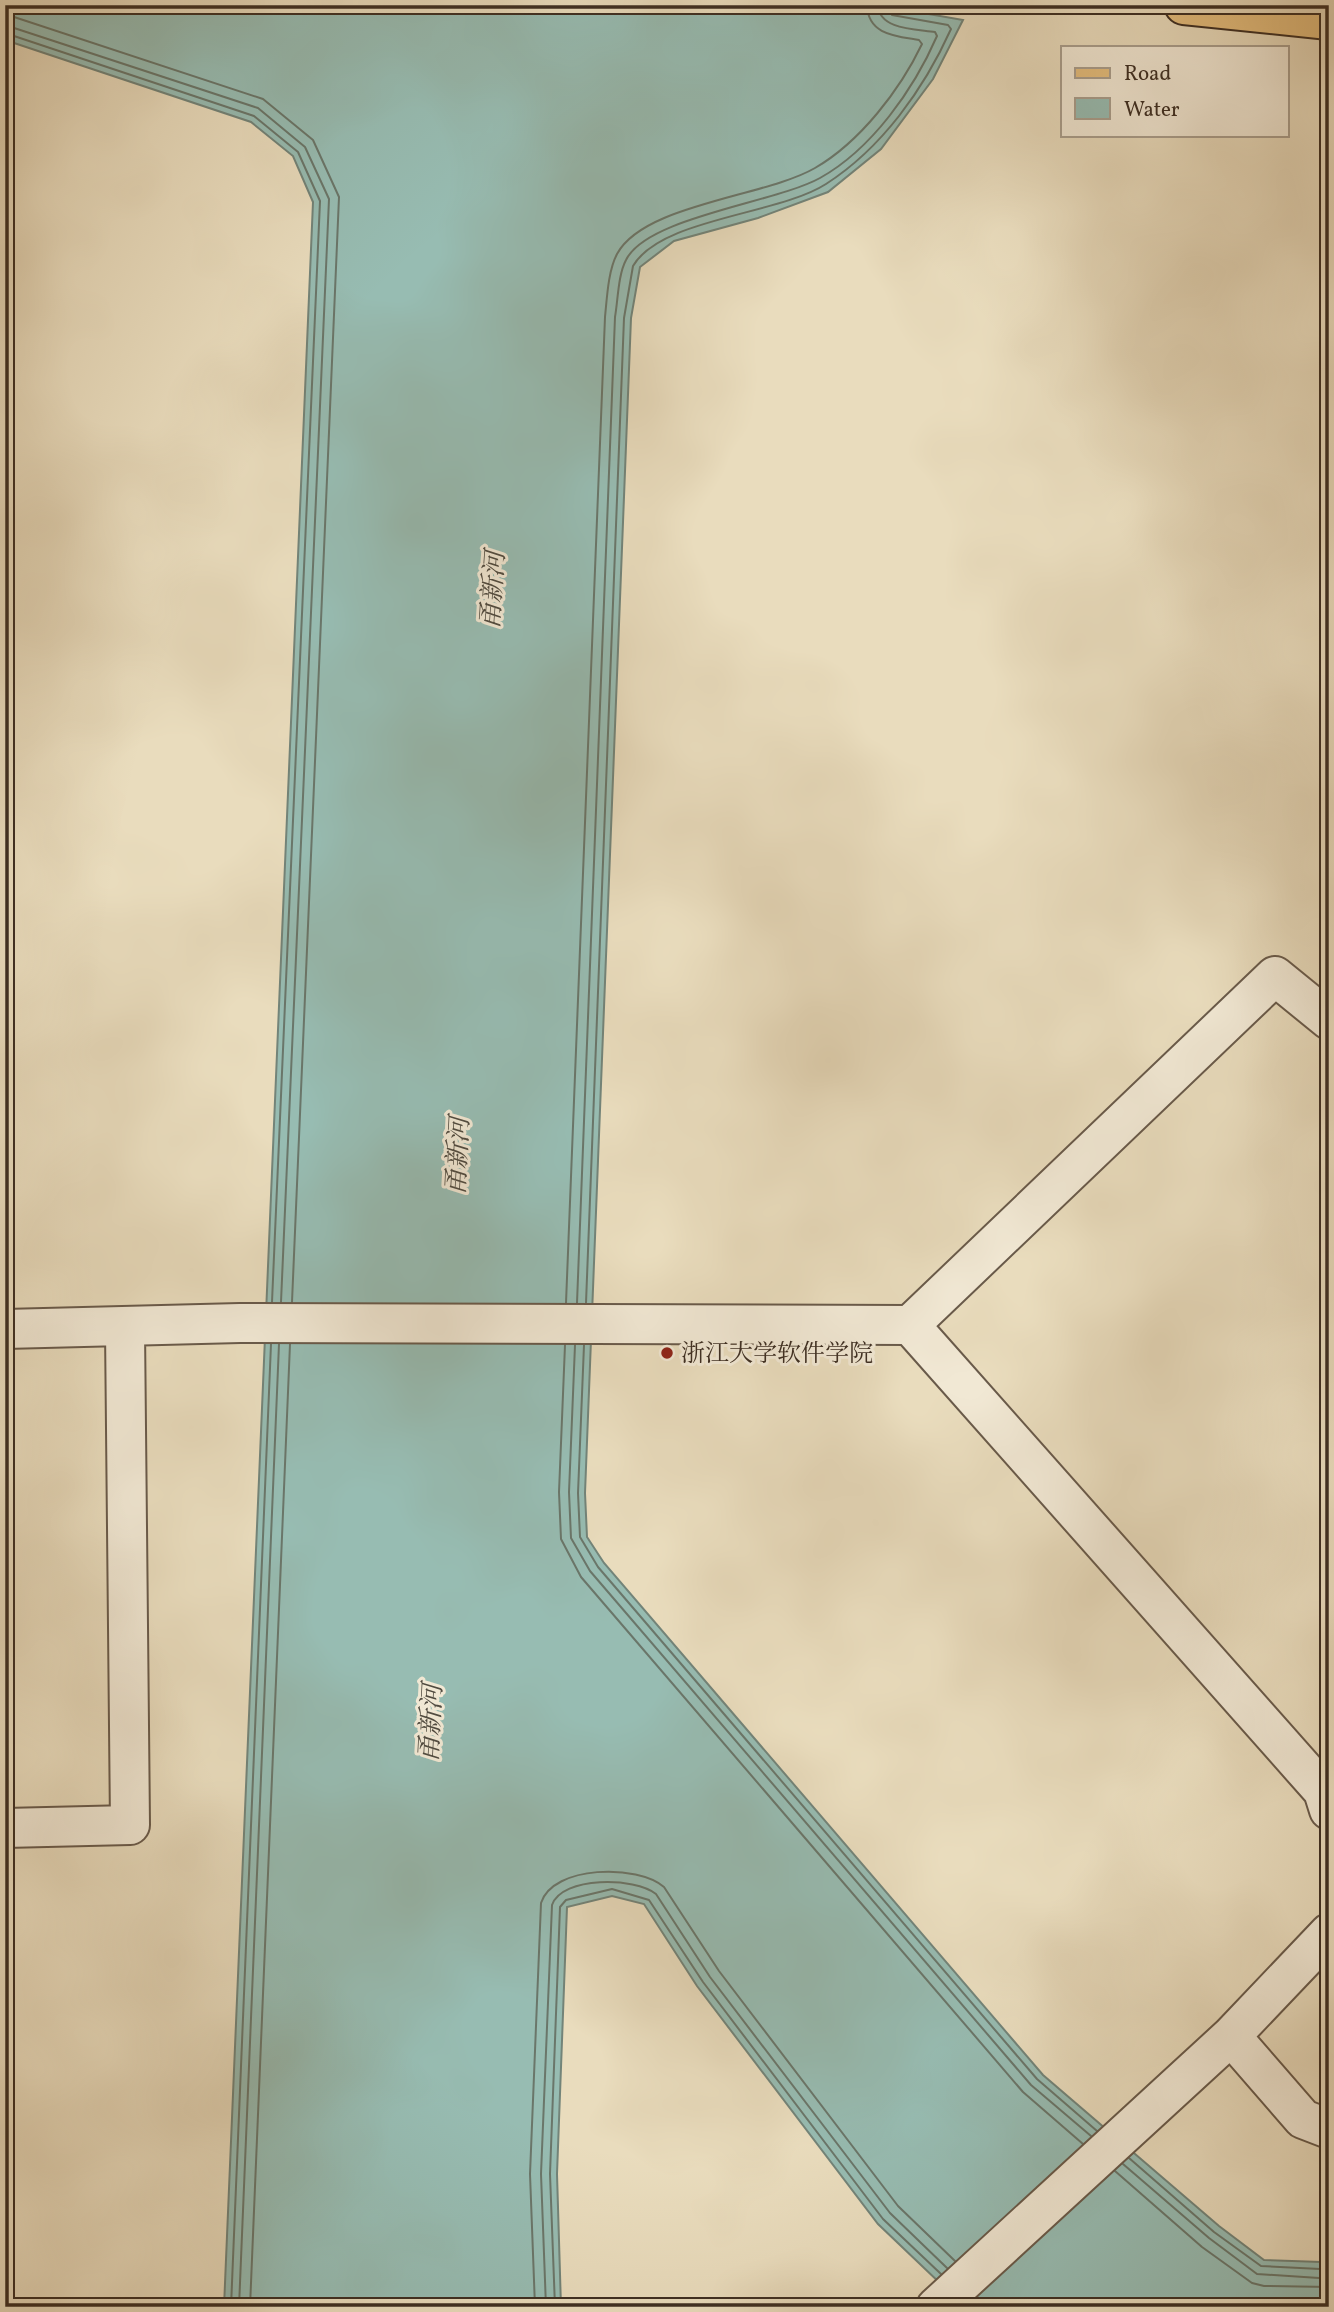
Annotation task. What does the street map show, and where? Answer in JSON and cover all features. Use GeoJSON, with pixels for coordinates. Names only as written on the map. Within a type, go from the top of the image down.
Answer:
{"type":"FeatureCollection","features":[{"type":"Feature","properties":{"kind":"main road"},"geometry":{"type":"LineString","coordinates":[[1184,5],[1329,20]]}},
{"type":"Feature","properties":{"kind":"street"},"geometry":{"type":"LineString","coordinates":[[5,1329],[125,1329],[240,1323],[910,1325],[1275,976],[1329,1020]]}},
{"type":"Feature","properties":{"kind":"street"},"geometry":{"type":"LineString","coordinates":[[910,1325],[1327,1795]]}},
{"type":"Feature","properties":{"kind":"street"},"geometry":{"type":"LineString","coordinates":[[5,1828],[130,1825],[125,1329]]}},
{"type":"Feature","properties":{"kind":"street"},"geometry":{"type":"LineString","coordinates":[[943,2301],[1231,2036],[1329,1933]]}},
{"type":"Feature","properties":{"kind":"street"},"geometry":{"type":"LineString","coordinates":[[1231,2036],[1303,2119],[1329,2129]]}},
{"type":"Feature","properties":{"kind":"water","name":"甬新河"},"geometry":{"type":"Polygon","coordinates":[[[5,5],[877,5],[963,20],[933,79],[881,149],[828,192],[758,218],[674,241],[640,267],[631,318],[585,1493],[587,1537],[604,1563],[1043,2075],[1219,2226],[1264,2260],[1321,2262],[1329,2257],[1329,2307],[965,2307],[878,2224],[697,1986],[644,1904],[612,1896],[567,1907],[557,2174],[561,2307],[224,2307],[313,202],[293,156],[251,122],[5,40],[5,5]]]}},
{"type":"Feature","properties":{"kind":"place","name":"浙江大学软件学院"},"geometry":{"type":"Point","coordinates":[667,1353]}}]}
